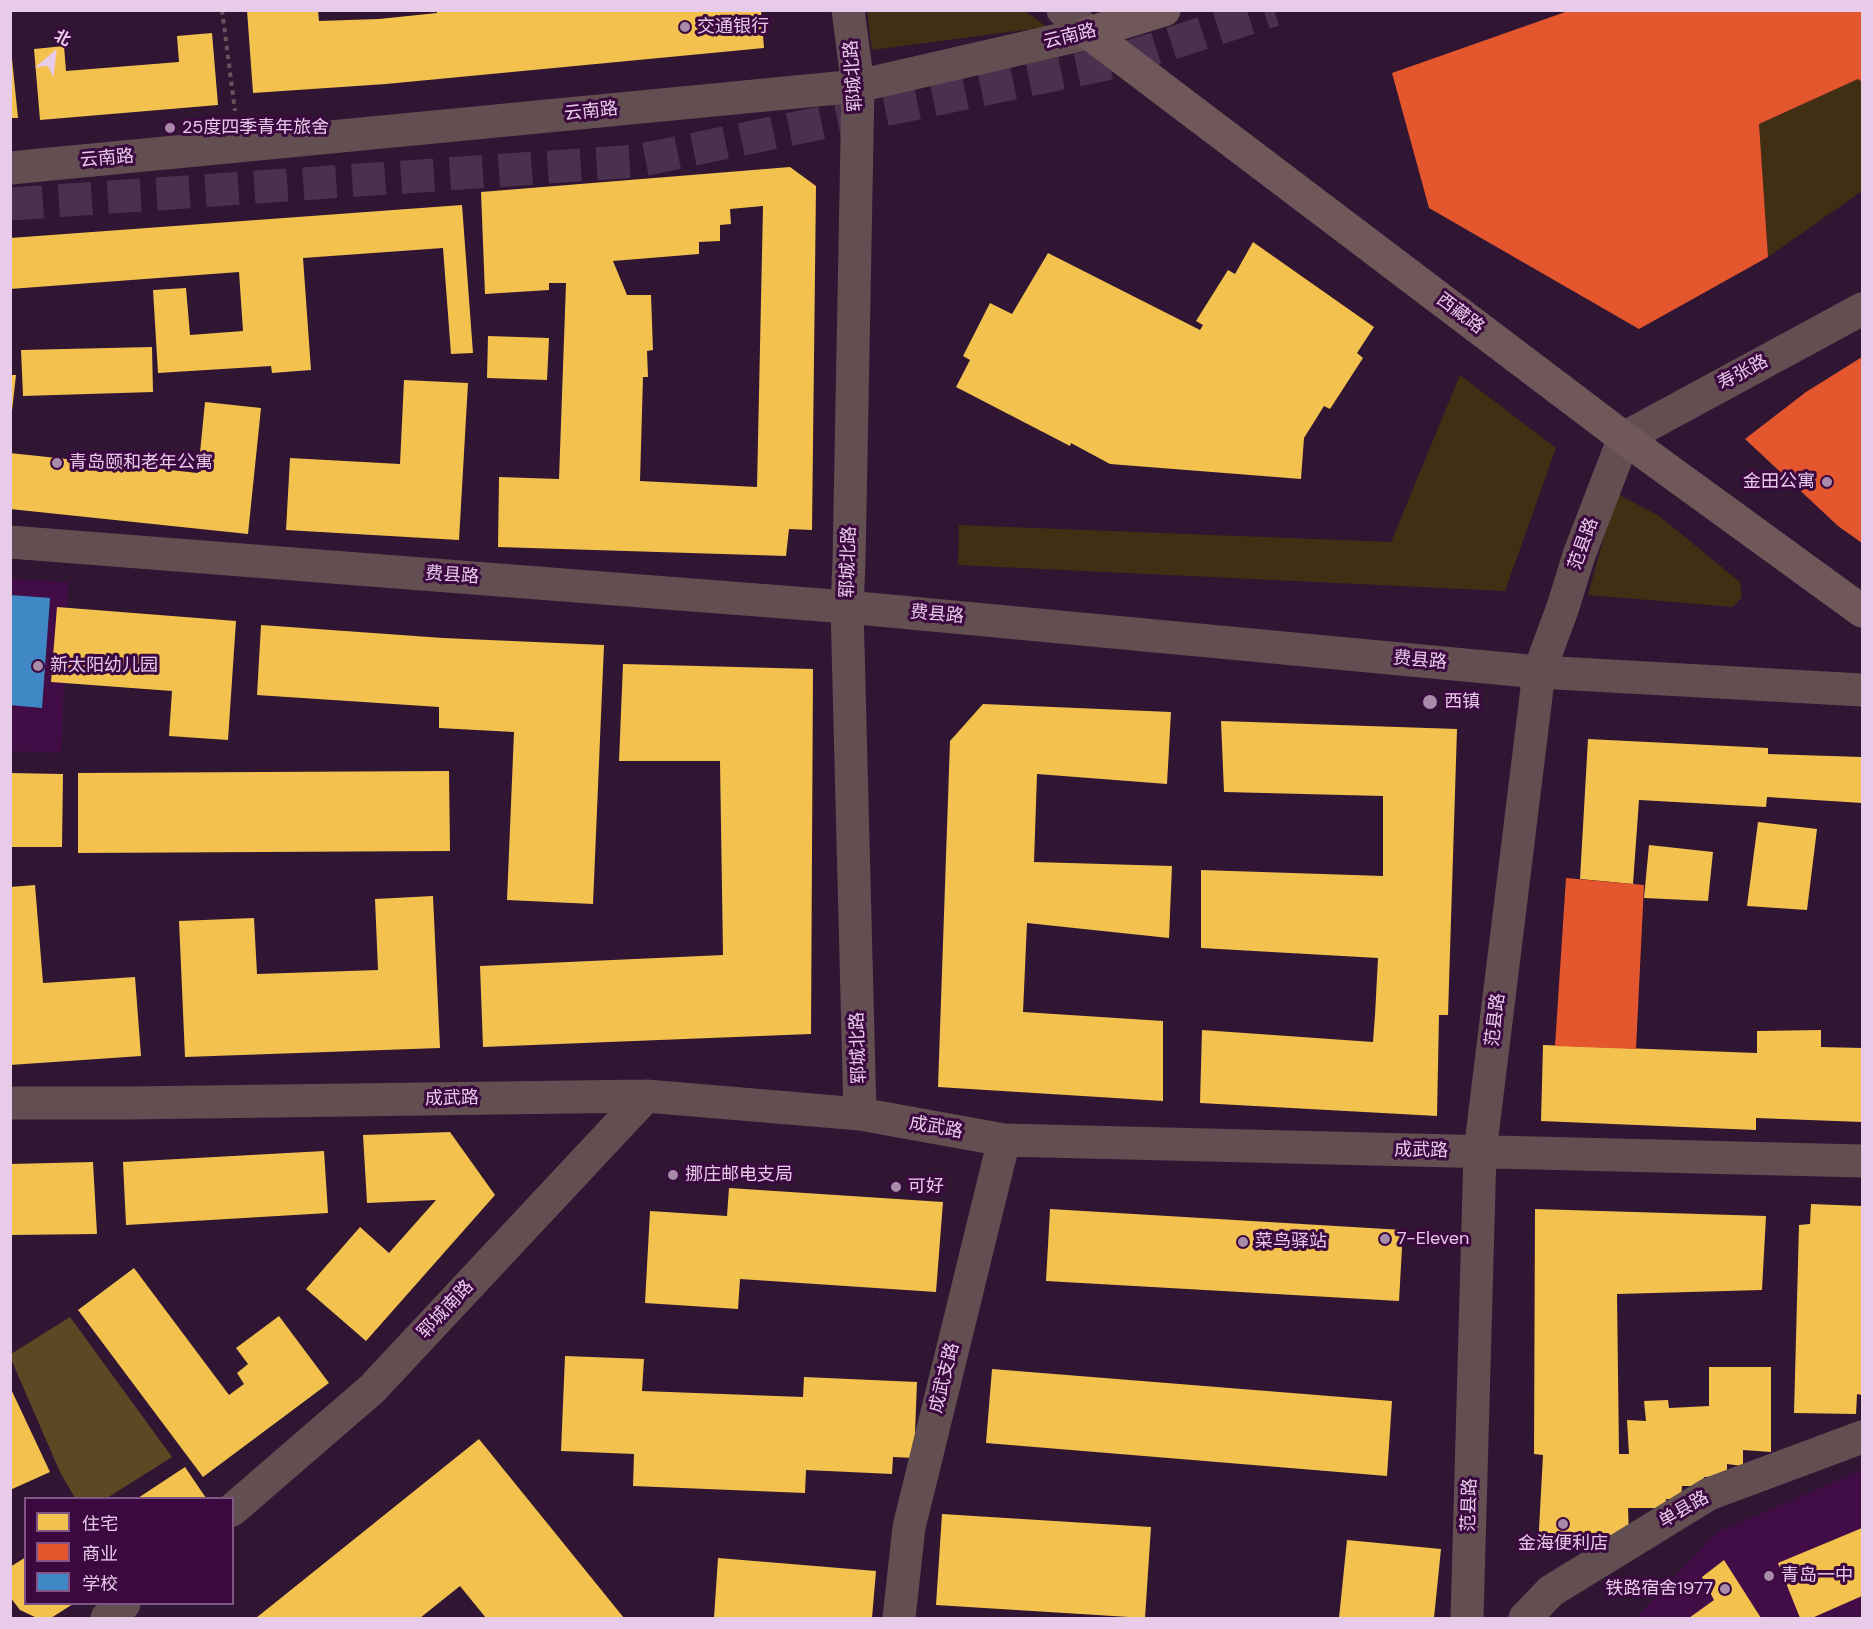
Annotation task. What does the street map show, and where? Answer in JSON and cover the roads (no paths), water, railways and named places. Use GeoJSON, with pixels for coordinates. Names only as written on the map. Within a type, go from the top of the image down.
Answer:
{"type":"FeatureCollection","features":[{"type":"Feature","properties":{"kind":"main road","name":"云南路"},"geometry":{"type":"LineString","coordinates":[[1089,33],[1164,10]]}},
{"type":"Feature","properties":{"kind":"main road","name":"西藏路"},"geometry":{"type":"LineString","coordinates":[[1089,33],[1624,438],[1863,611]]}},
{"type":"Feature","properties":{"kind":"street","name":"郓城北路"},"geometry":{"type":"LineString","coordinates":[[848,10],[858,86],[847,607],[860,1114]]}},
{"type":"Feature","properties":{"kind":"street","name":"西藏路"},"geometry":{"type":"LineString","coordinates":[[1063,10],[1089,33]]}},
{"type":"Feature","properties":{"kind":"street","name":"云南路"},"geometry":{"type":"LineString","coordinates":[[10,168],[858,86],[1089,33]]}},
{"type":"Feature","properties":{"kind":"street","name":"寿张路"},"geometry":{"type":"LineString","coordinates":[[1624,438],[1863,309]]}},
{"type":"Feature","properties":{"kind":"street","name":"范县路"},"geometry":{"type":"LineString","coordinates":[[1467,1618],[1480,1152],[1539,672],[1563,608],[1579,555],[1624,438]]}},
{"type":"Feature","properties":{"kind":"street","name":"费县路"},"geometry":{"type":"LineString","coordinates":[[10,542],[847,607],[1539,672],[1863,690]]}},
{"type":"Feature","properties":{"kind":"street","name":"成武路"},"geometry":{"type":"LineString","coordinates":[[10,1103],[646,1096],[860,1114],[1004,1140],[1863,1161]]}},
{"type":"Feature","properties":{"kind":"street","name":"郓城南路"},"geometry":{"type":"LineString","coordinates":[[234,1508],[372,1389],[646,1096]]}},
{"type":"Feature","properties":{"kind":"street","name":"成武支路"},"geometry":{"type":"LineString","coordinates":[[899,1618],[909,1527],[1004,1140]]}},
{"type":"Feature","properties":{"kind":"street","name":"单县路"},"geometry":{"type":"LineString","coordinates":[[1524,1618],[1551,1591],[1709,1494],[1863,1437]]}},
{"type":"Feature","properties":{"kind":"street"},"geometry":{"type":"LineString","coordinates":[[107,1618],[123,1605]]}},
{"type":"Feature","properties":{"kind":"tunnel"},"geometry":{"type":"LineString","coordinates":[[10,204],[637,161],[1111,63],[1274,10]]}},
{"type":"Feature","properties":{"kind":"place","name":"交通银行"},"geometry":{"type":"Point","coordinates":[685,27]}},
{"type":"Feature","properties":{"kind":"place","name":"25度四季青年旅舍"},"geometry":{"type":"Point","coordinates":[170,128]}},
{"type":"Feature","properties":{"kind":"place","name":"青岛颐和老年公寓"},"geometry":{"type":"Point","coordinates":[57,463]}},
{"type":"Feature","properties":{"kind":"place","name":"金田公寓"},"geometry":{"type":"Point","coordinates":[1827,482]}},
{"type":"Feature","properties":{"kind":"place","name":"新太阳幼儿园"},"geometry":{"type":"Point","coordinates":[38,666]}},
{"type":"Feature","properties":{"kind":"place","name":"西镇"},"geometry":{"type":"Point","coordinates":[1430,702]}},
{"type":"Feature","properties":{"kind":"place","name":"挪庄邮电支局"},"geometry":{"type":"Point","coordinates":[673,1175]}},
{"type":"Feature","properties":{"kind":"place","name":"可好"},"geometry":{"type":"Point","coordinates":[896,1187]}},
{"type":"Feature","properties":{"kind":"place","name":"7-Eleven"},"geometry":{"type":"Point","coordinates":[1385,1239]}},
{"type":"Feature","properties":{"kind":"place","name":"菜鸟驿站"},"geometry":{"type":"Point","coordinates":[1243,1242]}},
{"type":"Feature","properties":{"kind":"place","name":"金海便利店"},"geometry":{"type":"Point","coordinates":[1563,1524]}},
{"type":"Feature","properties":{"kind":"place","name":"青岛一中"},"geometry":{"type":"Point","coordinates":[1769,1576]}},
{"type":"Feature","properties":{"kind":"place","name":"铁路宿舍1977"},"geometry":{"type":"Point","coordinates":[1725,1589]}}]}
